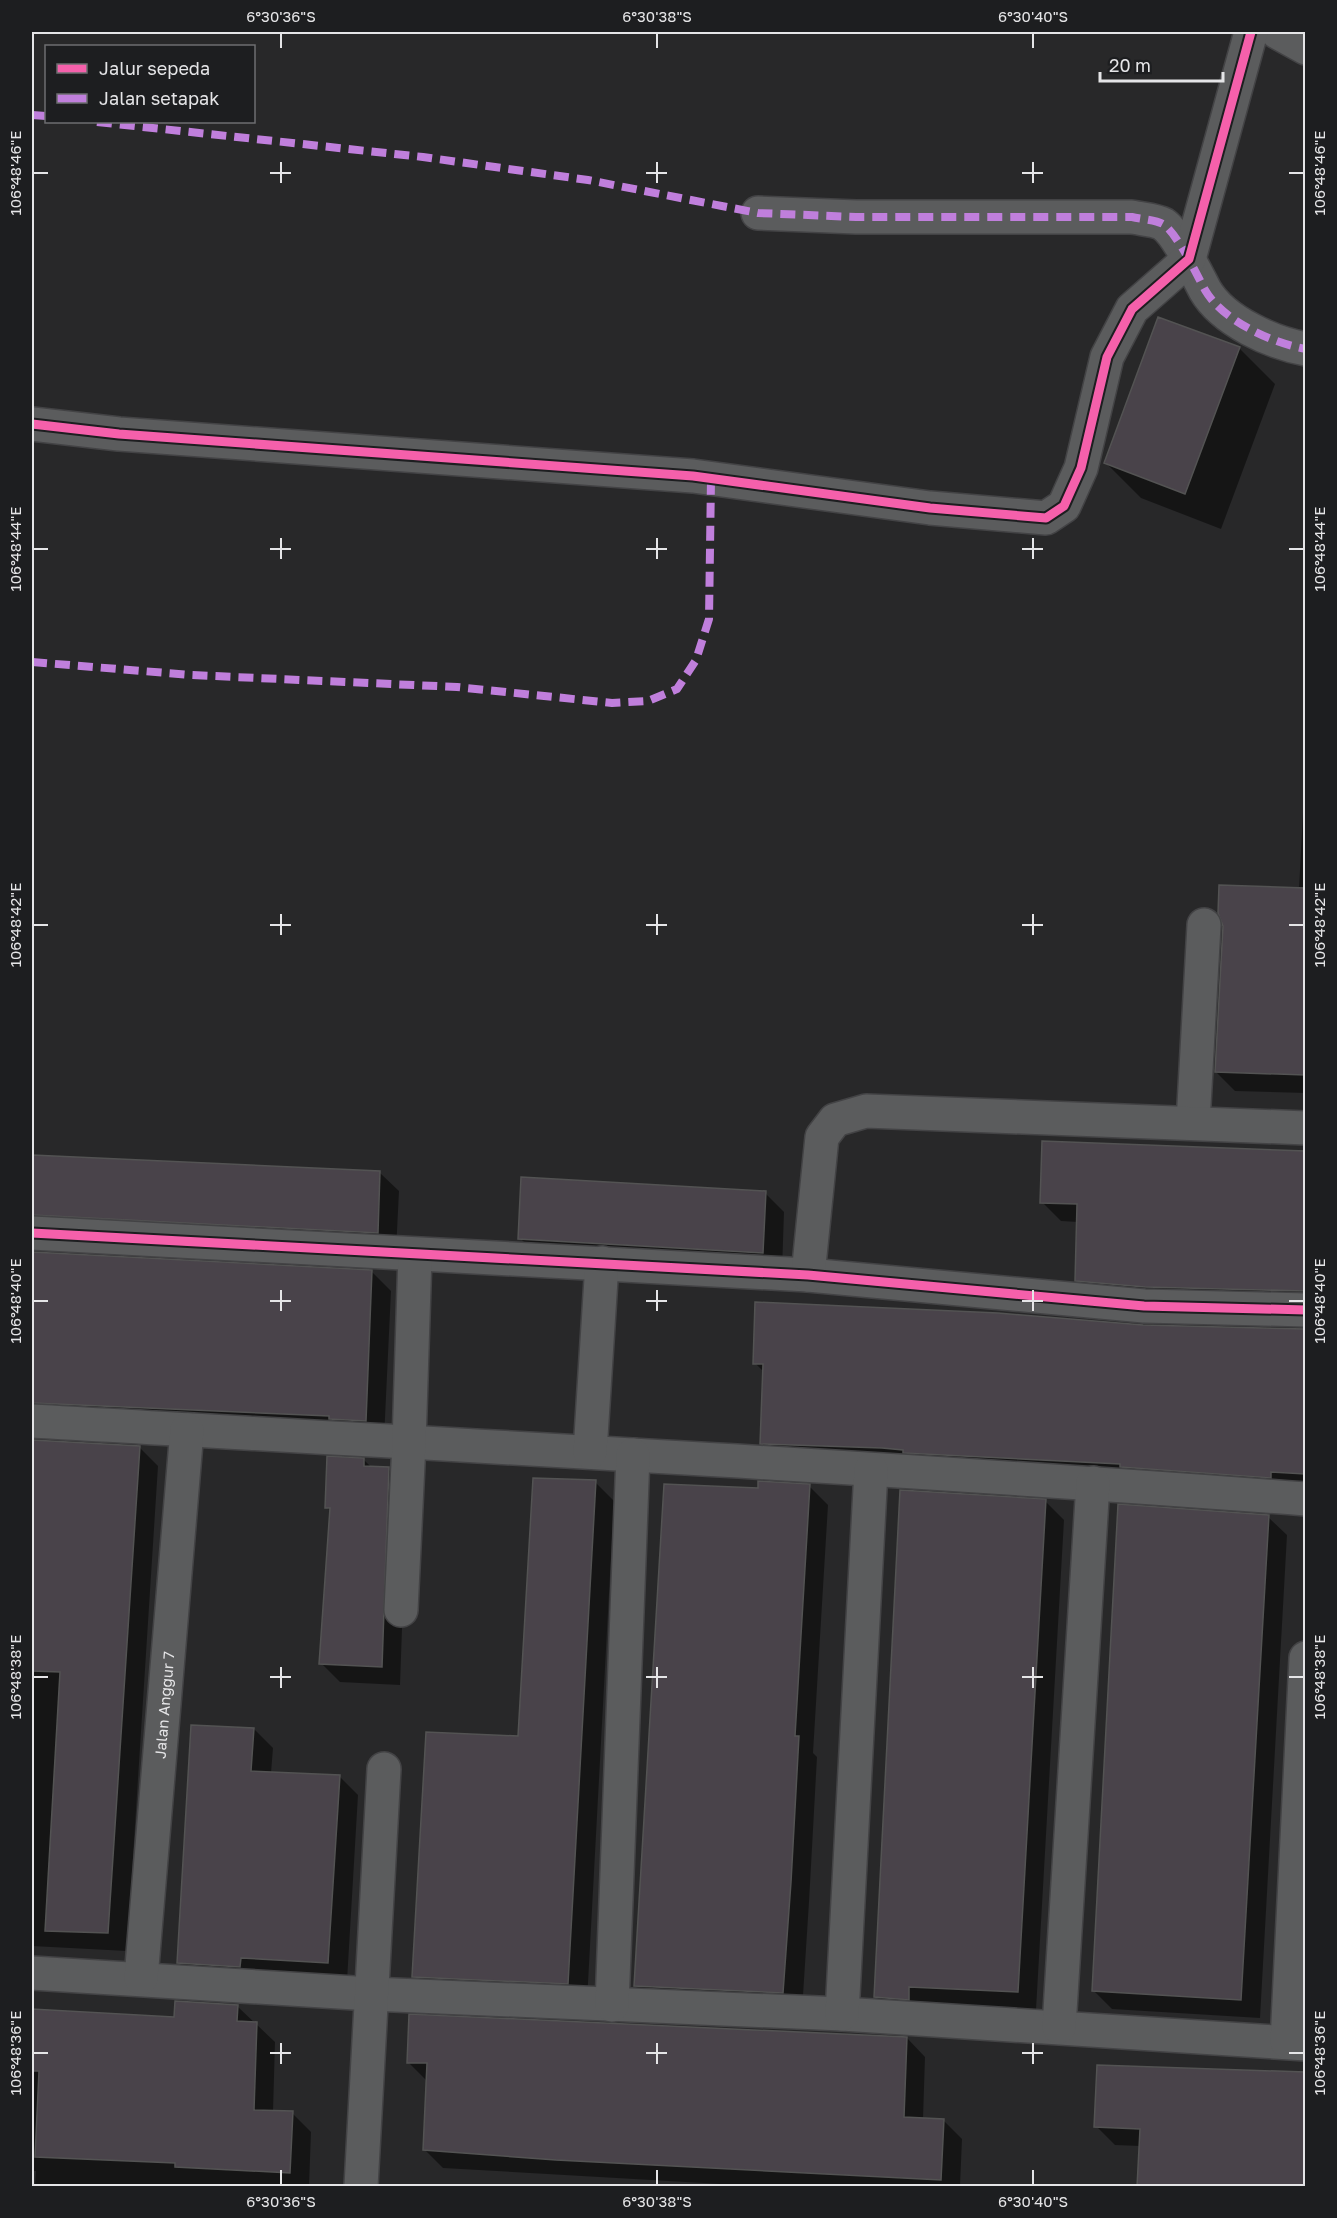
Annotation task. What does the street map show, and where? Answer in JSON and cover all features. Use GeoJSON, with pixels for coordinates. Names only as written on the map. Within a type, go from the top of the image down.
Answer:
{"type":"FeatureCollection","features":[{"type":"Feature","properties":{"kind":"street"},"geometry":{"type":"LineString","coordinates":[[32,424],[119,434],[693,476],[930,508],[1046,518],[1064,506],[1081,468],[1107,357],[1132,309],[1189,259],[1251,32]]}},
{"type":"Feature","properties":{"kind":"street"},"geometry":{"type":"LineString","coordinates":[[1277,32],[1305,48]]}},
{"type":"Feature","properties":{"kind":"street"},"geometry":{"type":"LineString","coordinates":[[758,213],[856,217],[1132,217],[1164,225],[1189,259],[1207,293],[1239,324],[1287,346],[1305,349]]}},
{"type":"Feature","properties":{"kind":"street"},"geometry":{"type":"LineString","coordinates":[[1193,1123],[1204,925]]}},
{"type":"Feature","properties":{"kind":"street"},"geometry":{"type":"LineString","coordinates":[[808,1275],[822,1137],[835,1120],[866,1112],[1305,1128]]}},
{"type":"Feature","properties":{"kind":"street"},"geometry":{"type":"LineString","coordinates":[[32,1233],[808,1275],[1144,1306],[1305,1310]]}},
{"type":"Feature","properties":{"kind":"street"},"geometry":{"type":"LineString","coordinates":[[401,1610],[415,1255]]}},
{"type":"Feature","properties":{"kind":"street"},"geometry":{"type":"LineString","coordinates":[[590,1452],[602,1263]]}},
{"type":"Feature","properties":{"kind":"street"},"geometry":{"type":"LineString","coordinates":[[32,1421],[590,1452],[1093,1483],[1305,1499]]}},
{"type":"Feature","properties":{"kind":"street","name":"Jalan Anggur 7"},"geometry":{"type":"LineString","coordinates":[[141,1978],[187,1430]]}},
{"type":"Feature","properties":{"kind":"street"},"geometry":{"type":"LineString","coordinates":[[612,2005],[633,1455]]}},
{"type":"Feature","properties":{"kind":"street"},"geometry":{"type":"LineString","coordinates":[[842,2014],[871,1470]]}},
{"type":"Feature","properties":{"kind":"street"},"geometry":{"type":"LineString","coordinates":[[1059,2027],[1093,1483]]}},
{"type":"Feature","properties":{"kind":"street"},"geometry":{"type":"LineString","coordinates":[[32,1973],[372,1994],[842,2014],[1296,2043],[1305,1658]]}},
{"type":"Feature","properties":{"kind":"street"},"geometry":{"type":"LineString","coordinates":[[361,2187],[384,1769]]}},
{"type":"Feature","properties":{"kind":"building"},"geometry":{"type":"Polygon","coordinates":[[[1158,317],[1240,347],[1185,494],[1104,463],[1158,317]]]}},
{"type":"Feature","properties":{"kind":"building"},"geometry":{"type":"Polygon","coordinates":[[[1219,885],[1305,888],[1305,1075],[1215,1072],[1223,926],[1218,913],[1219,885]]]}},
{"type":"Feature","properties":{"kind":"building"},"geometry":{"type":"Polygon","coordinates":[[[1042,1141],[1305,1151],[1305,1291],[1145,1287],[1075,1281],[1077,1204],[1040,1203],[1042,1141]]]}},
{"type":"Feature","properties":{"kind":"building"},"geometry":{"type":"Polygon","coordinates":[[[32,1155],[380,1171],[378,1233],[32,1215],[32,1155]]]}},
{"type":"Feature","properties":{"kind":"building"},"geometry":{"type":"Polygon","coordinates":[[[521,1177],[766,1191],[763,1253],[518,1239],[521,1177]]]}},
{"type":"Feature","properties":{"kind":"building"},"geometry":{"type":"Polygon","coordinates":[[[32,1252],[372,1270],[366,1421],[329,1419],[329,1416],[32,1403],[32,1252]]]}},
{"type":"Feature","properties":{"kind":"building"},"geometry":{"type":"Polygon","coordinates":[[[755,1302],[998,1313],[1143,1325],[1305,1329],[1305,1474],[1271,1472],[1271,1478],[1120,1467],[1120,1464],[903,1453],[903,1450],[882,1448],[760,1444],[763,1364],[753,1364],[755,1302]]]}},
{"type":"Feature","properties":{"kind":"building"},"geometry":{"type":"Polygon","coordinates":[[[32,1440],[140,1446],[108,1933],[45,1931],[60,1672],[32,1671],[32,1440]]]}},
{"type":"Feature","properties":{"kind":"building"},"geometry":{"type":"Polygon","coordinates":[[[327,1456],[364,1458],[364,1466],[389,1467],[382,1667],[319,1664],[330,1508],[325,1508],[327,1456]]]}},
{"type":"Feature","properties":{"kind":"building"},"geometry":{"type":"Polygon","coordinates":[[[533,1478],[596,1480],[568,1984],[412,1977],[426,1732],[518,1736],[533,1478]]]}},
{"type":"Feature","properties":{"kind":"building"},"geometry":{"type":"Polygon","coordinates":[[[758,1481],[810,1484],[795,1736],[799,1736],[783,1993],[634,1986],[664,1484],[758,1488],[758,1481]]]}},
{"type":"Feature","properties":{"kind":"building"},"geometry":{"type":"Polygon","coordinates":[[[900,1490],[1046,1499],[1018,1992],[909,1987],[909,2000],[874,1997],[900,1490]]]}},
{"type":"Feature","properties":{"kind":"building"},"geometry":{"type":"Polygon","coordinates":[[[1118,1504],[1269,1515],[1241,2000],[1092,1991],[1118,1504]]]}},
{"type":"Feature","properties":{"kind":"building"},"geometry":{"type":"Polygon","coordinates":[[[191,1725],[254,1728],[251,1771],[340,1775],[328,1963],[241,1958],[240,1967],[177,1963],[191,1725]]]}},
{"type":"Feature","properties":{"kind":"building"},"geometry":{"type":"Polygon","coordinates":[[[175,2001],[238,2005],[237,2021],[257,2022],[254,2110],[293,2111],[290,2173],[175,2167],[175,2163],[35,2157],[39,2071],[32,2071],[32,2009],[174,2017],[175,2001]]]}},
{"type":"Feature","properties":{"kind":"building"},"geometry":{"type":"Polygon","coordinates":[[[409,2014],[907,2037],[904,2117],[944,2119],[941,2180],[556,2160],[423,2150],[427,2063],[407,2063],[409,2014]]]}},
{"type":"Feature","properties":{"kind":"building"},"geometry":{"type":"Polygon","coordinates":[[[1097,2065],[1305,2072],[1305,2187],[1137,2187],[1140,2129],[1094,2127],[1097,2065]]]}},
{"type":"Feature","properties":{"kind":"marked path"},"geometry":{"type":"LineString","coordinates":[[32,115],[45,116]]}},
{"type":"Feature","properties":{"kind":"marked path"},"geometry":{"type":"LineString","coordinates":[[106,123],[423,157],[588,180],[758,213],[856,217],[1132,217],[1148,220],[1163,224],[1168,229],[1213,301],[1236,321],[1278,342],[1306,349]]}},
{"type":"Feature","properties":{"kind":"marked path"},"geometry":{"type":"LineString","coordinates":[[32,662],[191,675],[457,687],[612,703],[648,701],[677,689],[696,660],[709,619],[711,479]]}},
{"type":"Feature","properties":{"kind":"cycle path"},"geometry":{"type":"LineString","coordinates":[[32,424],[119,434],[693,476],[930,508],[1046,518],[1064,506],[1081,468],[1107,357],[1132,309],[1189,259],[1251,32]]}},
{"type":"Feature","properties":{"kind":"cycle path"},"geometry":{"type":"LineString","coordinates":[[32,1233],[808,1275],[1144,1306],[1306,1310]]}}]}
